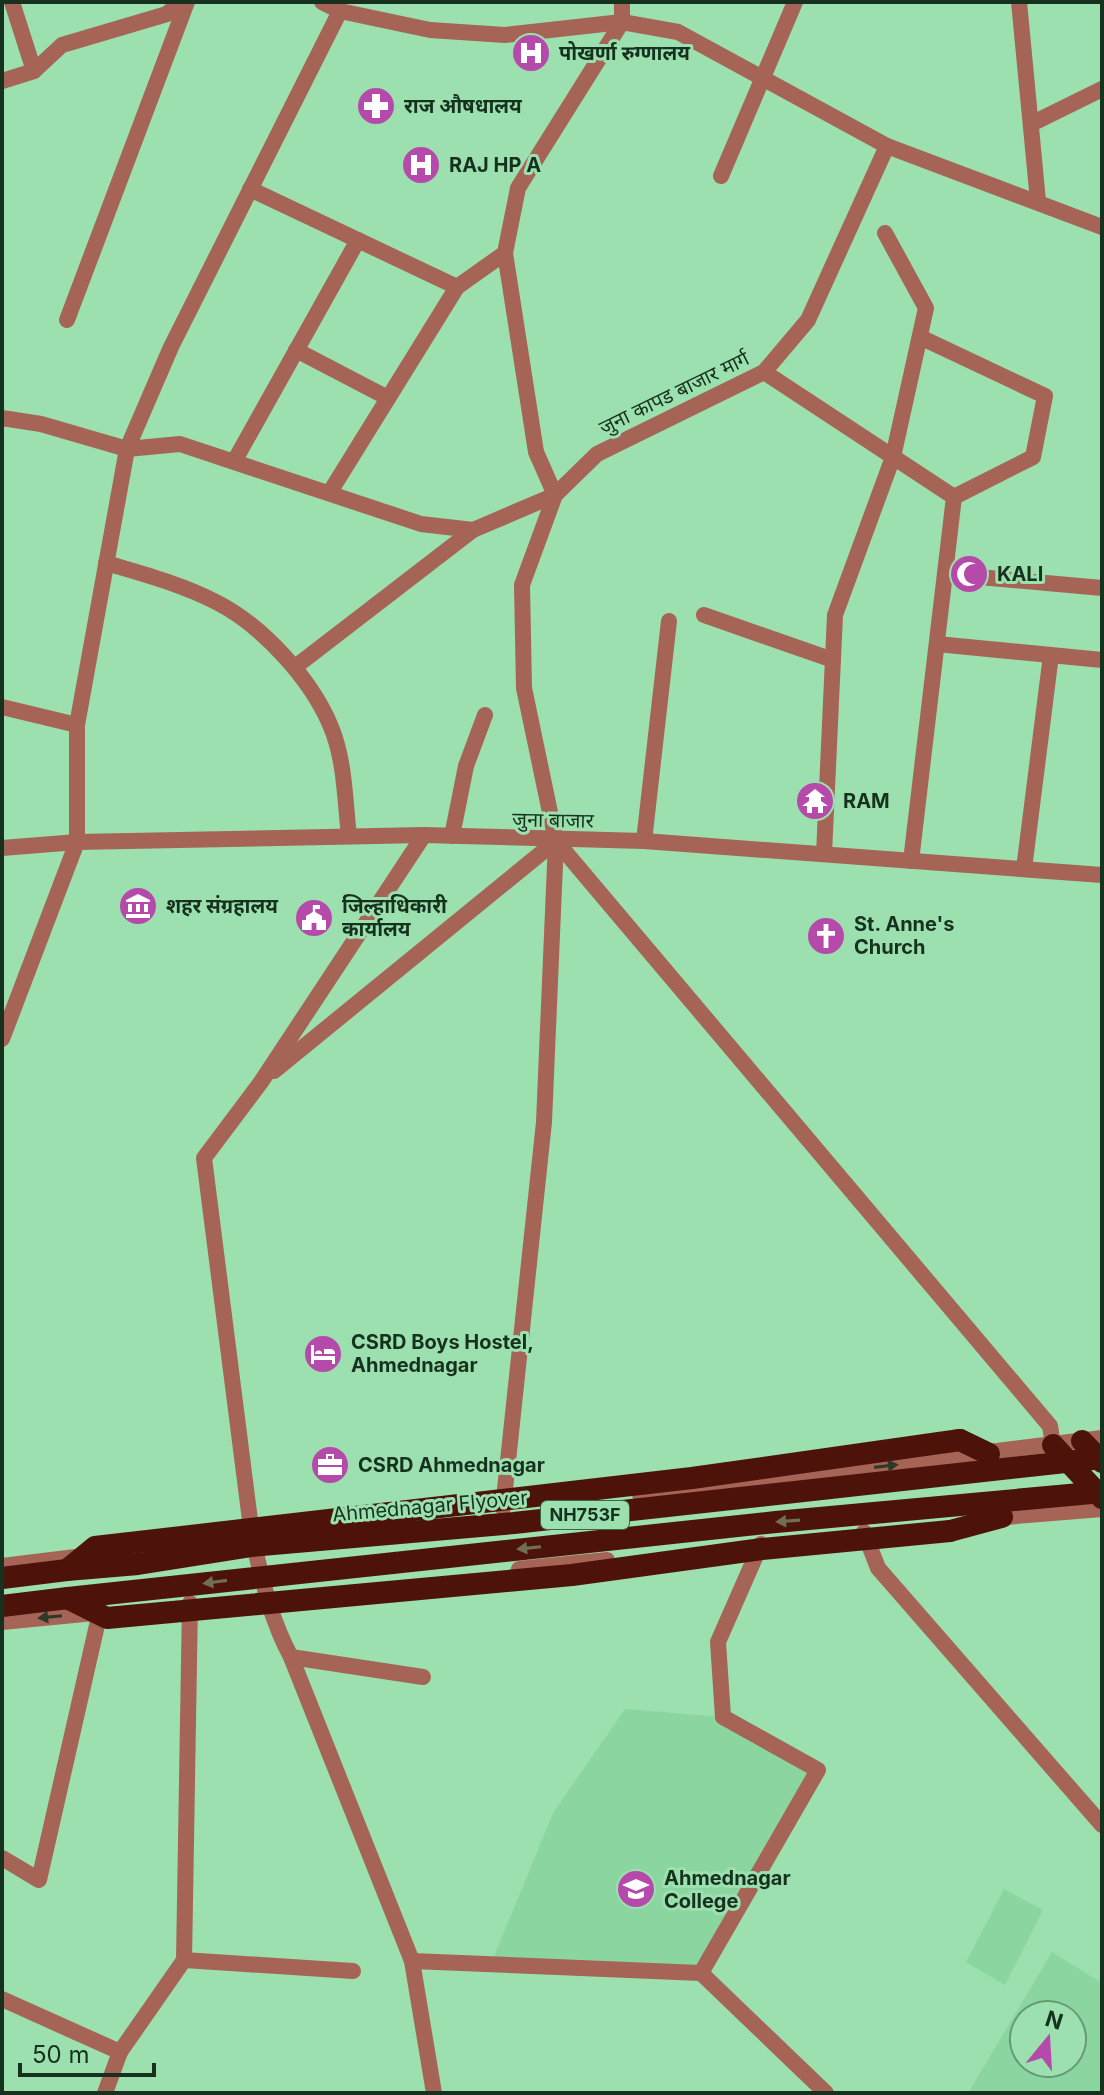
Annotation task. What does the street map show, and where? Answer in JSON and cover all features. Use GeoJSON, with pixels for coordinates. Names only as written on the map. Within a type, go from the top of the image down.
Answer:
{"type":"FeatureCollection","features":[{"type":"Feature","properties":{"kind":"highway"},"geometry":{"type":"LineString","coordinates":[[1052,1436],[1102,1495]]}},
{"type":"Feature","properties":{"kind":"highway"},"geometry":{"type":"LineString","coordinates":[[67,1570],[95,1547],[692,1478],[960,1440],[989,1454]]}},
{"type":"Feature","properties":{"kind":"highway"},"geometry":{"type":"LineString","coordinates":[[1092,1440],[1102,1460]]}},
{"type":"Feature","properties":{"kind":"highway","name":"Ahmednagar Flyover"},"geometry":{"type":"LineString","coordinates":[[2,1578],[138,1564],[252,1546],[514,1523],[1102,1460]]}},
{"type":"Feature","properties":{"kind":"highway"},"geometry":{"type":"LineString","coordinates":[[2,1606],[728,1527],[1102,1495]]}},
{"type":"Feature","properties":{"kind":"highway"},"geometry":{"type":"LineString","coordinates":[[68,1598],[107,1618],[572,1575],[762,1549],[950,1531],[1002,1517]]}},
{"type":"Feature","properties":{"kind":"street"},"geometry":{"type":"LineString","coordinates":[[12,2],[34,71]]}},
{"type":"Feature","properties":{"kind":"street"},"geometry":{"type":"LineString","coordinates":[[2,81],[34,71],[62,45],[167,14],[180,2]]}},
{"type":"Feature","properties":{"kind":"street"},"geometry":{"type":"LineString","coordinates":[[67,320],[187,2]]}},
{"type":"Feature","properties":{"kind":"street"},"geometry":{"type":"LineString","coordinates":[[322,2],[340,11],[430,30],[505,35],[622,22],[678,32],[887,146],[1102,227]]}},
{"type":"Feature","properties":{"kind":"street"},"geometry":{"type":"LineString","coordinates":[[2,1039],[77,842],[77,725],[127,449],[171,347],[340,11],[361,2]]}},
{"type":"Feature","properties":{"kind":"street"},"geometry":{"type":"LineString","coordinates":[[503,1509],[544,1122],[556,841],[524,688],[522,585],[555,495],[536,452],[505,253],[518,188],[622,22],[622,2]]}},
{"type":"Feature","properties":{"kind":"street"},"geometry":{"type":"LineString","coordinates":[[721,176],[795,2]]}},
{"type":"Feature","properties":{"kind":"street"},"geometry":{"type":"LineString","coordinates":[[1019,2],[1038,201]]}},
{"type":"Feature","properties":{"kind":"street"},"geometry":{"type":"LineString","coordinates":[[1031,124],[1102,89]]}},
{"type":"Feature","properties":{"kind":"street","name":"जुना कापड बाजार मार्ग"},"geometry":{"type":"LineString","coordinates":[[2,418],[41,424],[127,449],[180,444],[421,524],[473,530],[555,495],[597,454],[764,372],[808,320],[887,146]]}},
{"type":"Feature","properties":{"kind":"street"},"geometry":{"type":"LineString","coordinates":[[250,189],[457,287]]}},
{"type":"Feature","properties":{"kind":"street"},"geometry":{"type":"LineString","coordinates":[[824,854],[835,615],[893,457],[926,308],[885,233]]}},
{"type":"Feature","properties":{"kind":"street"},"geometry":{"type":"LineString","coordinates":[[235,460],[358,240]]}},
{"type":"Feature","properties":{"kind":"street"},"geometry":{"type":"LineString","coordinates":[[330,492],[457,287],[505,253]]}},
{"type":"Feature","properties":{"kind":"street"},"geometry":{"type":"LineString","coordinates":[[920,337],[1045,396],[1033,457],[954,497]]}},
{"type":"Feature","properties":{"kind":"street"},"geometry":{"type":"LineString","coordinates":[[296,350],[388,398]]}},
{"type":"Feature","properties":{"kind":"street"},"geometry":{"type":"LineString","coordinates":[[764,372],[954,497]]}},
{"type":"Feature","properties":{"kind":"street"},"geometry":{"type":"LineString","coordinates":[[911,861],[954,497]]}},
{"type":"Feature","properties":{"kind":"street"},"geometry":{"type":"LineString","coordinates":[[295,667],[473,530]]}},
{"type":"Feature","properties":{"kind":"street"},"geometry":{"type":"LineString","coordinates":[[106,563],[182,586],[220,603],[295,667],[315,694],[332,729],[349,836]]}},
{"type":"Feature","properties":{"kind":"street"},"geometry":{"type":"LineString","coordinates":[[945,574],[1102,588]]}},
{"type":"Feature","properties":{"kind":"street"},"geometry":{"type":"LineString","coordinates":[[704,615],[833,660]]}},
{"type":"Feature","properties":{"kind":"street"},"geometry":{"type":"LineString","coordinates":[[644,841],[669,621]]}},
{"type":"Feature","properties":{"kind":"street"},"geometry":{"type":"LineString","coordinates":[[937,644],[1102,660]]}},
{"type":"Feature","properties":{"kind":"street"},"geometry":{"type":"LineString","coordinates":[[1024,869],[1051,655]]}},
{"type":"Feature","properties":{"kind":"street"},"geometry":{"type":"LineString","coordinates":[[2,707],[77,725]]}},
{"type":"Feature","properties":{"kind":"street"},"geometry":{"type":"LineString","coordinates":[[452,836],[466,766],[485,715]]}},
{"type":"Feature","properties":{"kind":"street"},"geometry":{"type":"LineString","coordinates":[[424,835],[261,1082],[204,1158],[252,1536],[266,1596],[274,1625],[291,1657],[412,1961],[434,2093]]}},
{"type":"Feature","properties":{"kind":"street","name":"जुना बाजार"},"geometry":{"type":"LineString","coordinates":[[2,848],[77,842],[424,835],[644,841],[1102,875]]}},
{"type":"Feature","properties":{"kind":"street"},"geometry":{"type":"LineString","coordinates":[[261,1082],[556,841]]}},
{"type":"Feature","properties":{"kind":"street"},"geometry":{"type":"LineString","coordinates":[[556,841],[1052,1436]]}},
{"type":"Feature","properties":{"kind":"street"},"geometry":{"type":"LineString","coordinates":[[2,1566],[989,1454],[1052,1436],[1092,1440]]}},
{"type":"Feature","properties":{"kind":"street"},"geometry":{"type":"LineString","coordinates":[[2,1622],[1102,1509]]}},
{"type":"Feature","properties":{"kind":"street"},"geometry":{"type":"LineString","coordinates":[[864,1532],[878,1568],[1102,1825]]}},
{"type":"Feature","properties":{"kind":"street"},"geometry":{"type":"LineString","coordinates":[[701,1973],[818,1770],[723,1717],[718,1642],[761,1543]]}},
{"type":"Feature","properties":{"kind":"street"},"geometry":{"type":"LineString","coordinates":[[105,2093],[120,2052],[184,1960],[190,1603]]}},
{"type":"Feature","properties":{"kind":"street"},"geometry":{"type":"LineString","coordinates":[[2,1858],[39,1880],[100,1612]]}},
{"type":"Feature","properties":{"kind":"street"},"geometry":{"type":"LineString","coordinates":[[291,1657],[423,1677]]}},
{"type":"Feature","properties":{"kind":"street"},"geometry":{"type":"LineString","coordinates":[[184,1960],[353,1971]]}},
{"type":"Feature","properties":{"kind":"street"},"geometry":{"type":"LineString","coordinates":[[412,1961],[701,1973],[826,2093]]}},
{"type":"Feature","properties":{"kind":"street"},"geometry":{"type":"LineString","coordinates":[[2,1999],[120,2052]]}},
{"type":"Feature","properties":{"kind":"shaded area","name":"Ahmednagar College"},"geometry":{"type":"Polygon","coordinates":[[[625,1709],[723,1717],[818,1770],[701,1973],[491,1964],[553,1813],[625,1709]]]}},
{"type":"Feature","properties":{"kind":"shaded area"},"geometry":{"type":"Polygon","coordinates":[[[1004,1889],[1043,1910],[1005,1985],[966,1962],[1004,1889]]]}},
{"type":"Feature","properties":{"kind":"shaded area"},"geometry":{"type":"Polygon","coordinates":[[[1052,1952],[1102,1983],[1102,2093],[968,2093],[1008,2026],[1008,2079],[1088,2079],[1088,1999],[1024,1999],[1052,1952]]]}},
{"type":"Feature","properties":{"kind":"place","name":"पोखर्णा रुग्णालय"},"geometry":{"type":"Point","coordinates":[531,53]}},
{"type":"Feature","properties":{"kind":"place","name":"राज औषधालय"},"geometry":{"type":"Point","coordinates":[376,106]}},
{"type":"Feature","properties":{"kind":"place","name":"RAJ HP A"},"geometry":{"type":"Point","coordinates":[421,165]}},
{"type":"Feature","properties":{"kind":"place","name":"KALI"},"geometry":{"type":"Point","coordinates":[969,574]}},
{"type":"Feature","properties":{"kind":"place","name":"RAM"},"geometry":{"type":"Point","coordinates":[815,801]}},
{"type":"Feature","properties":{"kind":"place","name":"शहर संग्रहालय"},"geometry":{"type":"Point","coordinates":[138,906]}},
{"type":"Feature","properties":{"kind":"place","name":"जिल्हाधिकारी कार्यालय"},"geometry":{"type":"Point","coordinates":[314,918]}},
{"type":"Feature","properties":{"kind":"place","name":"St. Anne's Church"},"geometry":{"type":"Point","coordinates":[826,936]}},
{"type":"Feature","properties":{"kind":"place","name":"CSRD Boys Hostel, Ahmednagar"},"geometry":{"type":"Point","coordinates":[323,1354]}},
{"type":"Feature","properties":{"kind":"place","name":"CSRD Ahmednagar"},"geometry":{"type":"Point","coordinates":[330,1465]}},
{"type":"Feature","properties":{"kind":"place","name":"Ahmednagar College"},"geometry":{"type":"Point","coordinates":[636,1889]}}]}
